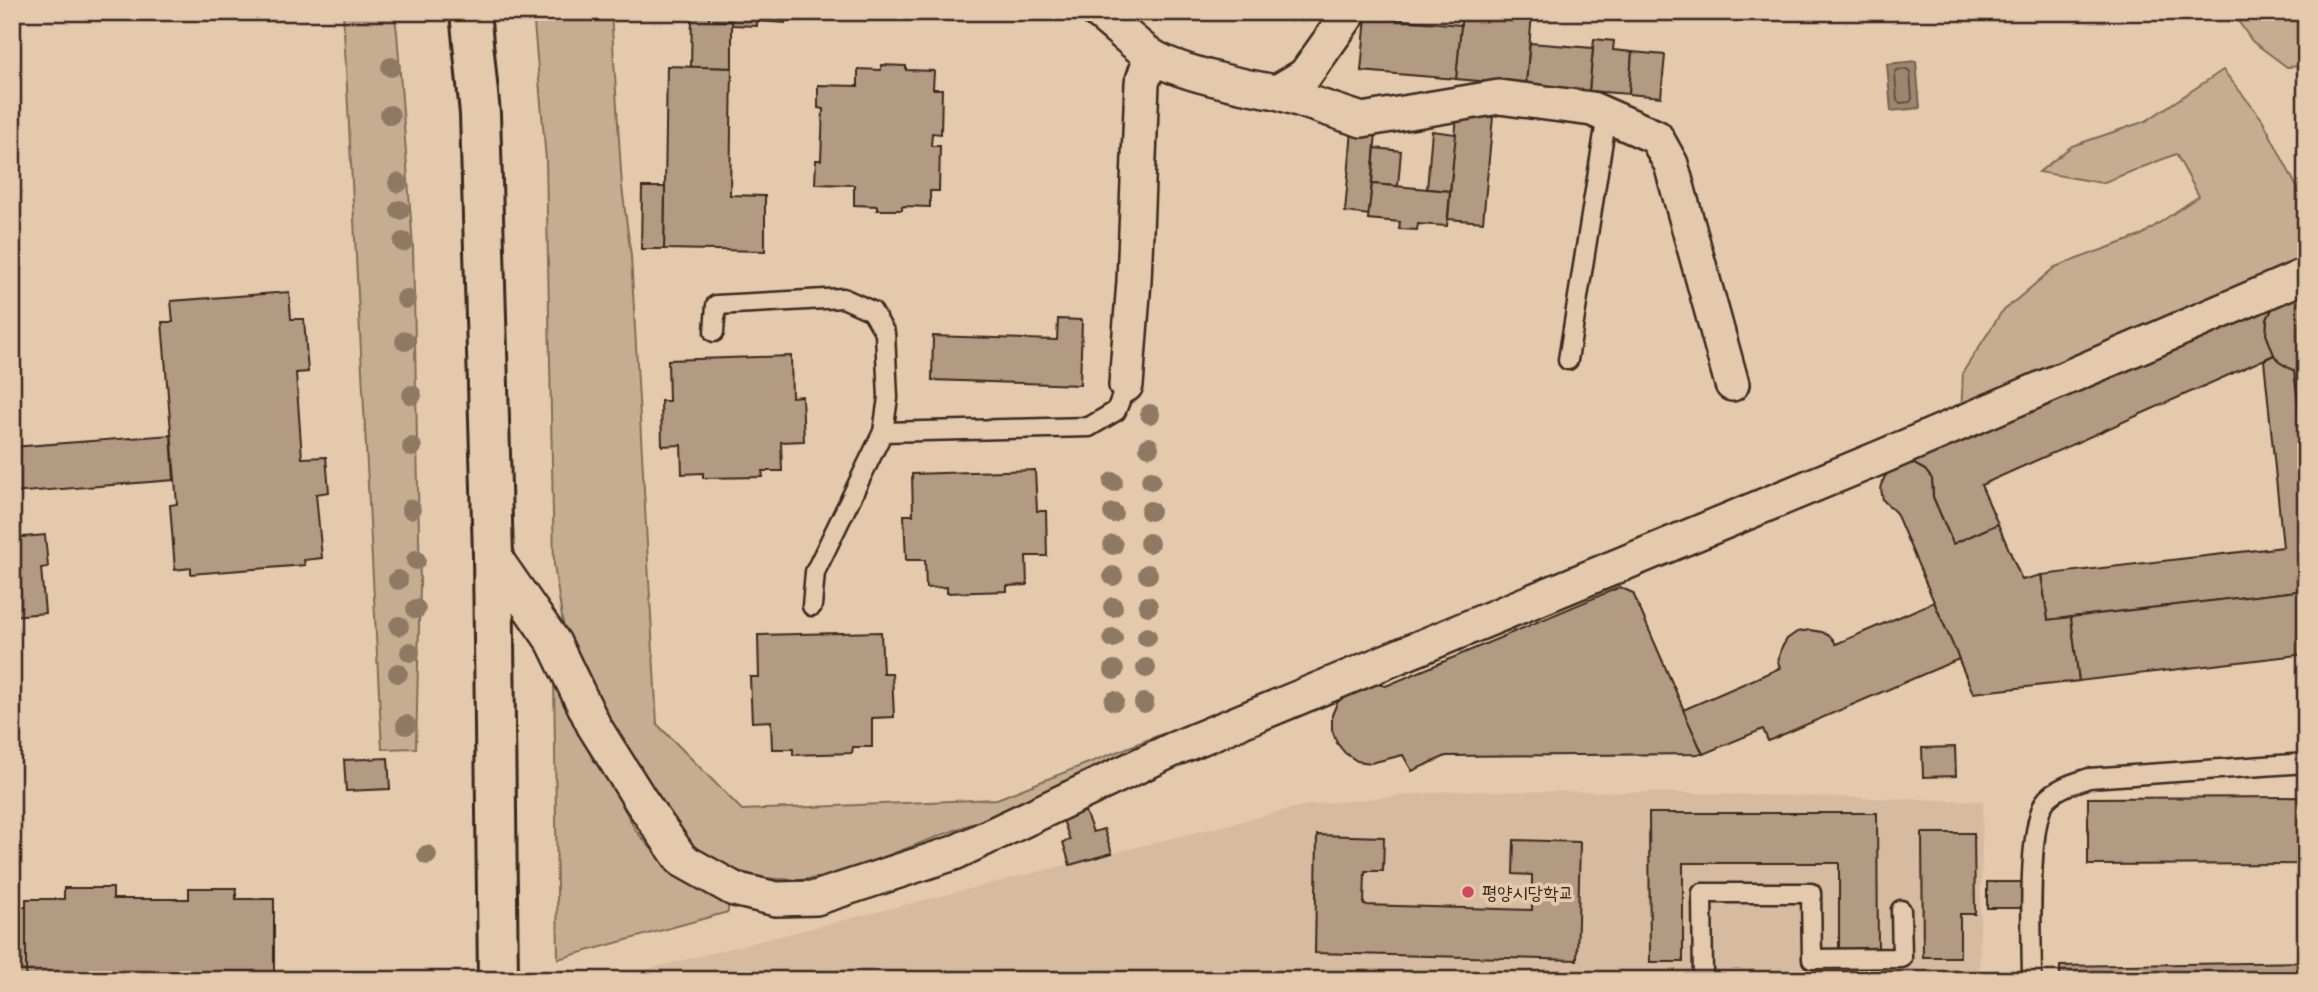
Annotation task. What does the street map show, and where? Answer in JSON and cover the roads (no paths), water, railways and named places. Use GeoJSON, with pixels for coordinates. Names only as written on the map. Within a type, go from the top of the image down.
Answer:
{"type":"FeatureCollection","features":[{"type":"Feature","properties":{"kind":"street"},"geometry":{"type":"LineString","coordinates":[[470,12],[480,114],[493,555],[498,980]]}},
{"type":"Feature","properties":{"kind":"street"},"geometry":{"type":"LineString","coordinates":[[1098,12],[1151,56],[1222,80],[1277,92],[1362,120],[1499,97],[1592,109],[1656,136],[1671,164],[1732,384]]}},
{"type":"Feature","properties":{"kind":"street"},"geometry":{"type":"LineString","coordinates":[[1277,92],[1306,75],[1350,12]]}},
{"type":"Feature","properties":{"kind":"street"},"geometry":{"type":"LineString","coordinates":[[1126,385],[1134,281],[1142,83],[1151,56]]}},
{"type":"Feature","properties":{"kind":"street"},"geometry":{"type":"LineString","coordinates":[[493,555],[554,643],[594,726],[682,860],[734,889],[776,900],[817,898],[954,853],[1174,749],[1884,456],[2306,275]]}},
{"type":"Feature","properties":{"kind":"lane"},"geometry":{"type":"LineString","coordinates":[[1568,360],[1607,115]]}},
{"type":"Feature","properties":{"kind":"lane"},"geometry":{"type":"LineString","coordinates":[[714,332],[716,305],[843,298],[872,311],[885,334],[888,398],[883,432],[815,572],[812,606]]}},
{"type":"Feature","properties":{"kind":"lane"},"geometry":{"type":"LineString","coordinates":[[883,432],[1089,427],[1116,411],[1126,385]]}},
{"type":"Feature","properties":{"kind":"lane"},"geometry":{"type":"LineString","coordinates":[[2032,980],[2033,851],[2039,815],[2045,800],[2058,790],[2090,778],[2306,763]]}},
{"type":"Feature","properties":{"kind":"lane"},"geometry":{"type":"LineString","coordinates":[[1703,980],[1702,893],[1811,893],[1812,959],[1902,958],[1901,910]]}},
{"type":"Feature","properties":{"kind":"water"},"geometry":{"type":"Polygon","coordinates":[[[1916,61],[1920,108],[1891,111],[1887,64],[1916,61]]]}},
{"type":"Feature","properties":{"kind":"place","name":"평양시당학교"},"geometry":{"type":"Point","coordinates":[1468,892]}}]}
